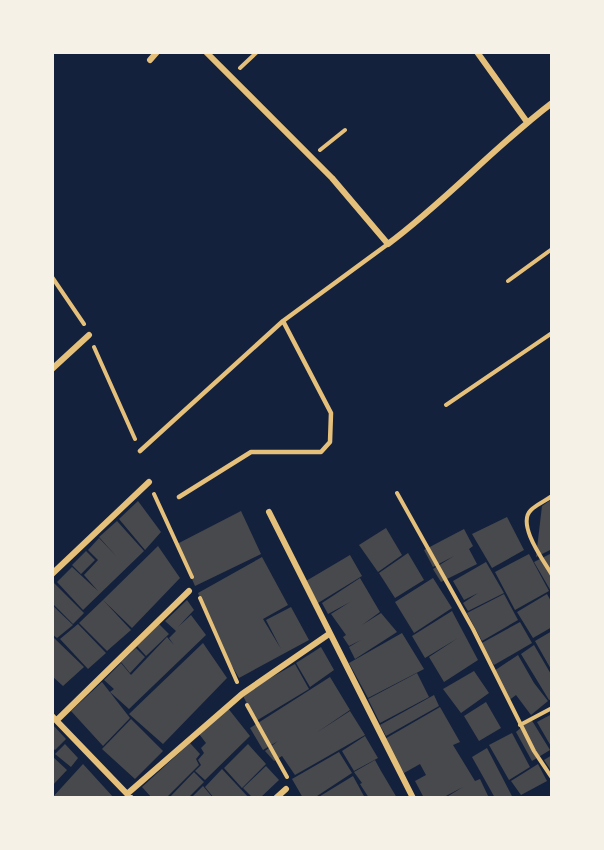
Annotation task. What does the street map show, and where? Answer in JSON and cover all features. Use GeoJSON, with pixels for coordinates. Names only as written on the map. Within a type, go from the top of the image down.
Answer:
{"type":"FeatureCollection","features":[{"type":"Feature","properties":{"kind":"street"},"geometry":{"type":"LineString","coordinates":[[150,60],[158,52]]}},
{"type":"Feature","properties":{"kind":"street"},"geometry":{"type":"LineString","coordinates":[[206,52],[311,157],[388,243],[429,213],[526,122],[552,103]]}},
{"type":"Feature","properties":{"kind":"street"},"geometry":{"type":"LineString","coordinates":[[477,52],[526,122]]}},
{"type":"Feature","properties":{"kind":"street"},"geometry":{"type":"LineString","coordinates":[[52,369],[89,335]]}},
{"type":"Feature","properties":{"kind":"street"},"geometry":{"type":"LineString","coordinates":[[52,574],[149,482]]}},
{"type":"Feature","properties":{"kind":"street"},"geometry":{"type":"LineString","coordinates":[[269,512],[413,798]]}},
{"type":"Feature","properties":{"kind":"street"},"geometry":{"type":"LineString","coordinates":[[189,591],[55,718],[129,796],[242,694],[329,634]]}},
{"type":"Feature","properties":{"kind":"street"},"geometry":{"type":"LineString","coordinates":[[276,798],[289,788]]}},
{"type":"Feature","properties":{"kind":"lane"},"geometry":{"type":"LineString","coordinates":[[140,451],[283,321],[388,243]]}},
{"type":"Feature","properties":{"kind":"lane"},"geometry":{"type":"LineString","coordinates":[[179,497],[251,452],[321,452],[330,442],[331,413],[283,321]]}},
{"type":"Feature","properties":{"kind":"path"},"geometry":{"type":"LineString","coordinates":[[231,77],[257,52]]}},
{"type":"Feature","properties":{"kind":"path"},"geometry":{"type":"LineString","coordinates":[[311,157],[345,130]]}},
{"type":"Feature","properties":{"kind":"path"},"geometry":{"type":"LineString","coordinates":[[508,281],[552,249]]}},
{"type":"Feature","properties":{"kind":"path"},"geometry":{"type":"LineString","coordinates":[[52,277],[89,335],[140,451]]}},
{"type":"Feature","properties":{"kind":"path"},"geometry":{"type":"LineString","coordinates":[[446,405],[552,333]]}},
{"type":"Feature","properties":{"kind":"path"},"geometry":{"type":"LineString","coordinates":[[149,482],[195,586]]}},
{"type":"Feature","properties":{"kind":"path"},"geometry":{"type":"LineString","coordinates":[[397,493],[473,629],[520,724],[552,778]]}},
{"type":"Feature","properties":{"kind":"path"},"geometry":{"type":"LineString","coordinates":[[552,496],[530,511],[526,520],[527,530],[552,575]]}},
{"type":"Feature","properties":{"kind":"path"},"geometry":{"type":"LineString","coordinates":[[198,593],[242,694],[289,788]]}},
{"type":"Feature","properties":{"kind":"path"},"geometry":{"type":"LineString","coordinates":[[520,724],[552,708]]}},
{"type":"Feature","properties":{"kind":"building"},"geometry":{"type":"Polygon","coordinates":[[[552,499],[552,549],[536,557],[542,506],[552,499]]]}},
{"type":"Feature","properties":{"kind":"building"},"geometry":{"type":"Polygon","coordinates":[[[138,501],[161,532],[145,550],[119,519],[138,501]]]}},
{"type":"Feature","properties":{"kind":"building"},"geometry":{"type":"Polygon","coordinates":[[[241,511],[261,554],[195,586],[177,544],[241,511]]]}},
{"type":"Feature","properties":{"kind":"building"},"geometry":{"type":"Polygon","coordinates":[[[507,517],[524,550],[492,568],[472,534],[507,517]]]}},
{"type":"Feature","properties":{"kind":"building"},"geometry":{"type":"Polygon","coordinates":[[[117,521],[144,551],[83,610],[57,582],[72,567],[98,591],[84,575],[98,560],[88,550],[99,538],[117,557],[99,537],[117,521]]]}},
{"type":"Feature","properties":{"kind":"building"},"geometry":{"type":"Polygon","coordinates":[[[386,528],[402,555],[378,572],[359,545],[386,528]]]}},
{"type":"Feature","properties":{"kind":"building"},"geometry":{"type":"Polygon","coordinates":[[[464,529],[473,546],[469,549],[477,564],[441,582],[433,569],[454,556],[433,567],[424,550],[464,529]]]}},
{"type":"Feature","properties":{"kind":"building"},"geometry":{"type":"Polygon","coordinates":[[[158,546],[180,578],[132,628],[103,600],[158,546]]]}},
{"type":"Feature","properties":{"kind":"building"},"geometry":{"type":"Polygon","coordinates":[[[86,551],[95,560],[81,574],[72,565],[86,551]]]}},
{"type":"Feature","properties":{"kind":"building"},"geometry":{"type":"Polygon","coordinates":[[[408,553],[424,580],[395,598],[379,573],[408,553]]]}},
{"type":"Feature","properties":{"kind":"building"},"geometry":{"type":"Polygon","coordinates":[[[552,553],[552,593],[534,562],[552,553]]]}},
{"type":"Feature","properties":{"kind":"building"},"geometry":{"type":"Polygon","coordinates":[[[529,554],[549,591],[515,610],[495,572],[529,554]]]}},
{"type":"Feature","properties":{"kind":"building"},"geometry":{"type":"Polygon","coordinates":[[[350,555],[362,576],[318,603],[306,581],[350,555]]]}},
{"type":"Feature","properties":{"kind":"building"},"geometry":{"type":"Polygon","coordinates":[[[262,557],[288,605],[263,619],[281,649],[266,620],[291,607],[309,640],[239,678],[218,642],[198,593],[262,557]]]}},
{"type":"Feature","properties":{"kind":"building"},"geometry":{"type":"Polygon","coordinates":[[[486,562],[504,593],[468,611],[463,603],[478,593],[464,600],[453,581],[486,562]]]}},
{"type":"Feature","properties":{"kind":"building"},"geometry":{"type":"Polygon","coordinates":[[[360,578],[380,612],[362,625],[381,613],[397,632],[355,659],[349,647],[361,640],[349,646],[343,637],[346,635],[331,614],[350,602],[328,614],[322,603],[360,578]]]}},
{"type":"Feature","properties":{"kind":"building"},"geometry":{"type":"Polygon","coordinates":[[[433,578],[452,608],[414,633],[395,602],[433,578]]]}},
{"type":"Feature","properties":{"kind":"building"},"geometry":{"type":"Polygon","coordinates":[[[52,581],[84,613],[73,624],[52,603],[52,581]]]}},
{"type":"Feature","properties":{"kind":"building"},"geometry":{"type":"Polygon","coordinates":[[[504,594],[518,620],[482,641],[467,613],[504,594]]]}},
{"type":"Feature","properties":{"kind":"building"},"geometry":{"type":"Polygon","coordinates":[[[547,594],[552,603],[552,627],[533,638],[517,612],[547,594]]]}},
{"type":"Feature","properties":{"kind":"building"},"geometry":{"type":"Polygon","coordinates":[[[103,600],[131,630],[107,651],[79,623],[103,600]]]}},
{"type":"Feature","properties":{"kind":"building"},"geometry":{"type":"Polygon","coordinates":[[[187,600],[194,610],[178,627],[191,615],[206,635],[129,709],[110,692],[114,689],[104,680],[121,663],[131,675],[167,637],[174,645],[169,638],[176,631],[165,621],[187,600]]]}},
{"type":"Feature","properties":{"kind":"building"},"geometry":{"type":"Polygon","coordinates":[[[52,605],[73,625],[57,638],[52,634],[52,605]]]}},
{"type":"Feature","properties":{"kind":"building"},"geometry":{"type":"Polygon","coordinates":[[[452,611],[478,660],[444,682],[429,657],[458,638],[425,658],[412,636],[452,611]]]}},
{"type":"Feature","properties":{"kind":"building"},"geometry":{"type":"Polygon","coordinates":[[[520,622],[532,643],[494,665],[480,644],[520,622]]]}},
{"type":"Feature","properties":{"kind":"building"},"geometry":{"type":"Polygon","coordinates":[[[78,624],[106,653],[88,669],[60,639],[78,624]]]}},
{"type":"Feature","properties":{"kind":"building"},"geometry":{"type":"Polygon","coordinates":[[[159,624],[169,634],[146,656],[137,646],[159,624]]]}},
{"type":"Feature","properties":{"kind":"building"},"geometry":{"type":"Polygon","coordinates":[[[552,631],[552,671],[535,641],[552,631]]]}},
{"type":"Feature","properties":{"kind":"building"},"geometry":{"type":"Polygon","coordinates":[[[402,633],[424,669],[368,698],[349,663],[402,633]]]}},
{"type":"Feature","properties":{"kind":"building"},"geometry":{"type":"Polygon","coordinates":[[[52,636],[84,667],[63,686],[52,676],[52,636]]]}},
{"type":"Feature","properties":{"kind":"building"},"geometry":{"type":"Polygon","coordinates":[[[203,643],[227,678],[163,744],[129,714],[203,643]]]}},
{"type":"Feature","properties":{"kind":"building"},"geometry":{"type":"Polygon","coordinates":[[[534,645],[552,676],[552,699],[549,700],[521,654],[534,645]]]}},
{"type":"Feature","properties":{"kind":"building"},"geometry":{"type":"Polygon","coordinates":[[[321,647],[334,670],[310,687],[296,663],[321,647]]]}},
{"type":"Feature","properties":{"kind":"building"},"geometry":{"type":"Polygon","coordinates":[[[136,648],[145,657],[130,673],[121,662],[136,648]]]}},
{"type":"Feature","properties":{"kind":"building"},"geometry":{"type":"Polygon","coordinates":[[[518,655],[534,683],[548,701],[531,715],[516,695],[508,701],[494,671],[518,655]]]}},
{"type":"Feature","properties":{"kind":"building"},"geometry":{"type":"Polygon","coordinates":[[[295,664],[309,689],[256,721],[242,694],[295,664]]]}},
{"type":"Feature","properties":{"kind":"building"},"geometry":{"type":"Polygon","coordinates":[[[474,671],[489,693],[461,713],[443,689],[474,671]]]}},
{"type":"Feature","properties":{"kind":"building"},"geometry":{"type":"Polygon","coordinates":[[[417,673],[429,697],[380,723],[368,699],[417,673]]]}},
{"type":"Feature","properties":{"kind":"building"},"geometry":{"type":"Polygon","coordinates":[[[330,677],[350,710],[316,733],[350,711],[365,735],[295,775],[282,756],[274,761],[265,751],[278,741],[263,750],[250,728],[330,677]]]}},
{"type":"Feature","properties":{"kind":"building"},"geometry":{"type":"Polygon","coordinates":[[[102,682],[130,718],[103,746],[71,711],[102,682]]]}},
{"type":"Feature","properties":{"kind":"building"},"geometry":{"type":"Polygon","coordinates":[[[434,695],[439,706],[386,736],[380,725],[434,695]]]}},
{"type":"Feature","properties":{"kind":"building"},"geometry":{"type":"Polygon","coordinates":[[[486,702],[501,728],[479,741],[464,716],[486,702]]]}},
{"type":"Feature","properties":{"kind":"building"},"geometry":{"type":"Polygon","coordinates":[[[227,707],[250,736],[205,780],[195,771],[201,765],[198,760],[204,753],[201,748],[206,743],[196,730],[227,707]]]}},
{"type":"Feature","properties":{"kind":"building"},"geometry":{"type":"Polygon","coordinates":[[[440,707],[460,742],[453,745],[475,781],[480,779],[489,798],[445,798],[463,787],[442,798],[424,798],[415,781],[426,775],[420,764],[404,773],[383,740],[440,707]]]}},
{"type":"Feature","properties":{"kind":"building"},"geometry":{"type":"Polygon","coordinates":[[[552,714],[552,748],[537,722],[552,714]]]}},
{"type":"Feature","properties":{"kind":"building"},"geometry":{"type":"Polygon","coordinates":[[[131,719],[163,751],[135,779],[102,749],[131,719]]]}},
{"type":"Feature","properties":{"kind":"building"},"geometry":{"type":"Polygon","coordinates":[[[531,719],[550,750],[532,761],[516,732],[531,719]]]}},
{"type":"Feature","properties":{"kind":"building"},"geometry":{"type":"Polygon","coordinates":[[[52,724],[66,739],[55,750],[52,748],[52,724]]]}},
{"type":"Feature","properties":{"kind":"building"},"geometry":{"type":"Polygon","coordinates":[[[512,733],[530,767],[509,780],[489,745],[512,733]]]}},
{"type":"Feature","properties":{"kind":"building"},"geometry":{"type":"Polygon","coordinates":[[[365,736],[378,758],[354,771],[342,751],[365,736]]]}},
{"type":"Feature","properties":{"kind":"building"},"geometry":{"type":"Polygon","coordinates":[[[190,743],[200,754],[196,759],[199,765],[166,798],[152,798],[142,787],[190,743]]]}},
{"type":"Feature","properties":{"kind":"building"},"geometry":{"type":"Polygon","coordinates":[[[65,744],[78,758],[71,767],[55,754],[65,744]]]}},
{"type":"Feature","properties":{"kind":"building"},"geometry":{"type":"Polygon","coordinates":[[[248,744],[266,764],[242,788],[224,768],[248,744]]]}},
{"type":"Feature","properties":{"kind":"building"},"geometry":{"type":"Polygon","coordinates":[[[487,748],[513,798],[495,798],[472,757],[487,748]]]}},
{"type":"Feature","properties":{"kind":"building"},"geometry":{"type":"Polygon","coordinates":[[[339,752],[352,773],[314,798],[303,798],[292,779],[339,752]]]}},
{"type":"Feature","properties":{"kind":"building"},"geometry":{"type":"Polygon","coordinates":[[[552,755],[552,772],[544,760],[552,755]]]}},
{"type":"Feature","properties":{"kind":"building"},"geometry":{"type":"Polygon","coordinates":[[[52,756],[67,770],[52,786],[52,756]]]}},
{"type":"Feature","properties":{"kind":"building"},"geometry":{"type":"Polygon","coordinates":[[[375,760],[397,798],[369,798],[360,784],[362,783],[354,772],[375,760]]]}},
{"type":"Feature","properties":{"kind":"building"},"geometry":{"type":"Polygon","coordinates":[[[83,764],[114,798],[52,798],[83,764]]]}},
{"type":"Feature","properties":{"kind":"building"},"geometry":{"type":"Polygon","coordinates":[[[538,764],[547,781],[521,795],[511,781],[538,764]]]}},
{"type":"Feature","properties":{"kind":"building"},"geometry":{"type":"Polygon","coordinates":[[[266,766],[279,780],[260,798],[253,798],[243,788],[266,766]]]}},
{"type":"Feature","properties":{"kind":"building"},"geometry":{"type":"Polygon","coordinates":[[[222,769],[249,798],[214,798],[205,787],[222,769]]]}},
{"type":"Feature","properties":{"kind":"building"},"geometry":{"type":"Polygon","coordinates":[[[194,772],[204,782],[188,798],[169,798],[194,772]]]}},
{"type":"Feature","properties":{"kind":"building"},"geometry":{"type":"Polygon","coordinates":[[[353,776],[365,798],[317,798],[353,776]]]}},
{"type":"Feature","properties":{"kind":"building"},"geometry":{"type":"Polygon","coordinates":[[[203,786],[213,798],[191,798],[203,786]]]}}]}
